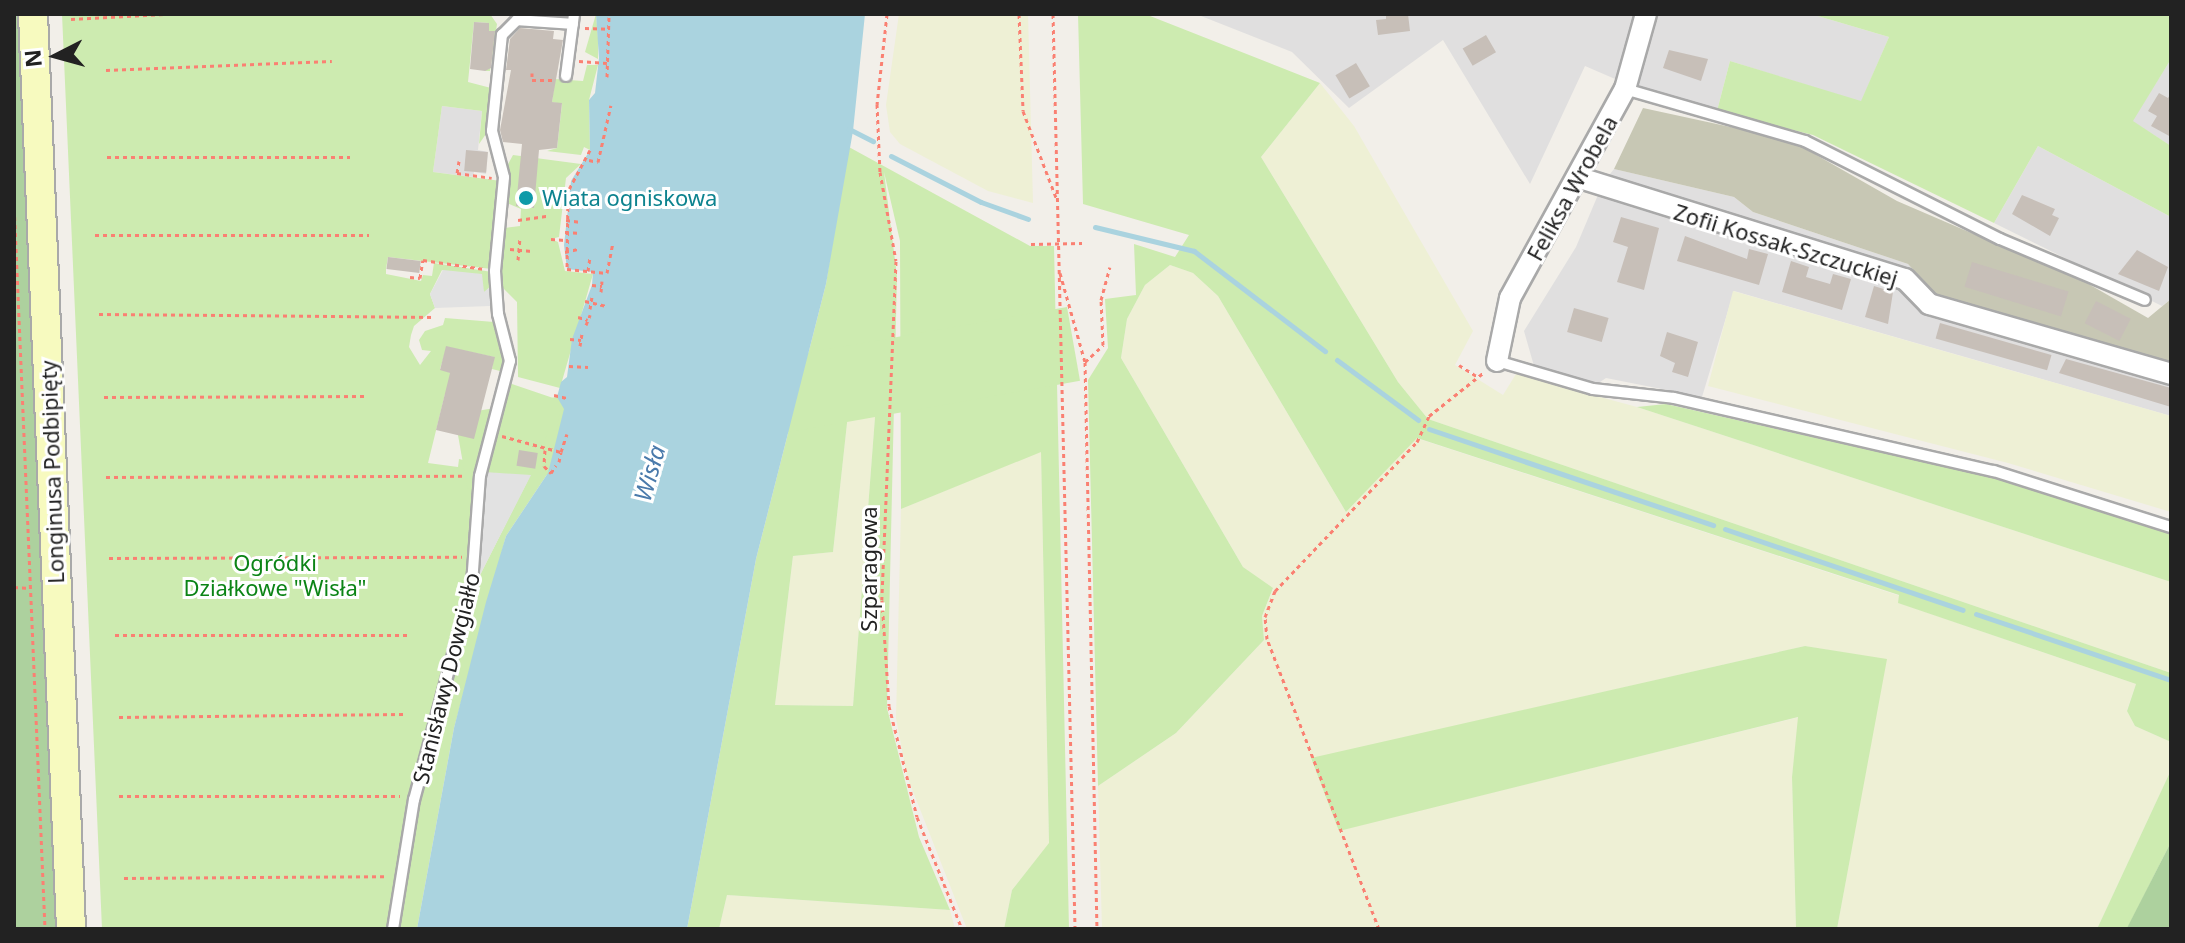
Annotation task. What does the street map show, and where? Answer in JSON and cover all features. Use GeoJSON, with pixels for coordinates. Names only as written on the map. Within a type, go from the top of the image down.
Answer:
{"type":"FeatureCollection","features":[{"type":"Feature","properties":{"kind":"street","name":"Longinusa Podbipięty"},"geometry":{"type":"LineString","coordinates":[[33,14],[71,929]]}},
{"type":"Feature","properties":{"kind":"street","name":"Feliksa Wrobela"},"geometry":{"type":"LineString","coordinates":[[1497,361],[1510,298],[1580,178],[1625,89],[1646,14]]}},
{"type":"Feature","properties":{"kind":"street","name":"Zofii Kossak-Szczuckiej"},"geometry":{"type":"LineString","coordinates":[[1580,178],[1905,279],[1929,304],[2171,374]]}},
{"type":"Feature","properties":{"kind":"lane"},"geometry":{"type":"LineString","coordinates":[[566,76],[573,19]]}},
{"type":"Feature","properties":{"kind":"lane","name":"Stanisławy Dowgiałło"},"geometry":{"type":"LineString","coordinates":[[393,929],[414,800],[475,569],[483,461],[510,361],[498,314],[495,271],[504,179],[492,131],[502,35],[517,20],[573,19]]}},
{"type":"Feature","properties":{"kind":"lane"},"geometry":{"type":"LineString","coordinates":[[1625,89],[1805,141],[2000,239],[2145,300]]}},
{"type":"Feature","properties":{"kind":"lane"},"geometry":{"type":"LineString","coordinates":[[1497,361],[1593,389],[1674,398],[1994,471],[2171,527]]}},
{"type":"Feature","properties":{"kind":"path"},"geometry":{"type":"LineString","coordinates":[[71,19],[165,14]]}},
{"type":"Feature","properties":{"kind":"path","name":"Szparagowa"},"geometry":{"type":"LineString","coordinates":[[887,14],[877,104],[896,261],[882,600],[889,706],[917,817],[962,929]]}},
{"type":"Feature","properties":{"kind":"path"},"geometry":{"type":"LineString","coordinates":[[1019,14],[1023,111],[1058,201]]}},
{"type":"Feature","properties":{"kind":"path"},"geometry":{"type":"LineString","coordinates":[[1053,14],[1075,929]]}},
{"type":"Feature","properties":{"kind":"path"},"geometry":{"type":"LineString","coordinates":[[607,77],[609,17]]}},
{"type":"Feature","properties":{"kind":"path"},"geometry":{"type":"LineString","coordinates":[[597,29],[609,29]]}},
{"type":"Feature","properties":{"kind":"path"},"geometry":{"type":"LineString","coordinates":[[568,60],[607,63]]}},
{"type":"Feature","properties":{"kind":"path"},"geometry":{"type":"LineString","coordinates":[[106,70],[332,61]]}},
{"type":"Feature","properties":{"kind":"path"},"geometry":{"type":"LineString","coordinates":[[532,73],[532,80],[553,82]]}},
{"type":"Feature","properties":{"kind":"path"},"geometry":{"type":"LineString","coordinates":[[587,160],[598,162],[611,105]]}},
{"type":"Feature","properties":{"kind":"path"},"geometry":{"type":"LineString","coordinates":[[590,150],[587,160],[571,181],[568,195],[565,232],[567,269],[607,273],[613,243]]}},
{"type":"Feature","properties":{"kind":"path"},"geometry":{"type":"LineString","coordinates":[[107,157],[350,157]]}},
{"type":"Feature","properties":{"kind":"path"},"geometry":{"type":"LineString","coordinates":[[459,161],[457,173],[504,179]]}},
{"type":"Feature","properties":{"kind":"path"},"geometry":{"type":"LineString","coordinates":[[568,195],[581,195]]}},
{"type":"Feature","properties":{"kind":"path"},"geometry":{"type":"LineString","coordinates":[[14,201],[45,929]]}},
{"type":"Feature","properties":{"kind":"path"},"geometry":{"type":"LineString","coordinates":[[568,207],[583,207]]}},
{"type":"Feature","properties":{"kind":"path"},"geometry":{"type":"LineString","coordinates":[[518,220],[548,216]]}},
{"type":"Feature","properties":{"kind":"path"},"geometry":{"type":"LineString","coordinates":[[566,220],[581,222]]}},
{"type":"Feature","properties":{"kind":"path"},"geometry":{"type":"LineString","coordinates":[[565,232],[581,233]]}},
{"type":"Feature","properties":{"kind":"path"},"geometry":{"type":"LineString","coordinates":[[95,235],[369,235]]}},
{"type":"Feature","properties":{"kind":"path"},"geometry":{"type":"LineString","coordinates":[[518,260],[520,239]]}},
{"type":"Feature","properties":{"kind":"path"},"geometry":{"type":"LineString","coordinates":[[551,239],[565,240]]}},
{"type":"Feature","properties":{"kind":"path"},"geometry":{"type":"LineString","coordinates":[[1031,244],[1082,243]]}},
{"type":"Feature","properties":{"kind":"path"},"geometry":{"type":"LineString","coordinates":[[498,247],[532,251]]}},
{"type":"Feature","properties":{"kind":"path"},"geometry":{"type":"LineString","coordinates":[[565,252],[578,249]]}},
{"type":"Feature","properties":{"kind":"path"},"geometry":{"type":"LineString","coordinates":[[590,256],[591,272]]}},
{"type":"Feature","properties":{"kind":"path"},"geometry":{"type":"LineString","coordinates":[[410,277],[420,278],[423,260],[495,271]]}},
{"type":"Feature","properties":{"kind":"path"},"geometry":{"type":"LineString","coordinates":[[1085,362],[1103,345],[1101,300],[1110,267]]}},
{"type":"Feature","properties":{"kind":"path"},"geometry":{"type":"LineString","coordinates":[[1059,272],[1070,296],[1085,362],[1097,929]]}},
{"type":"Feature","properties":{"kind":"path"},"geometry":{"type":"LineString","coordinates":[[592,285],[602,286]]}},
{"type":"Feature","properties":{"kind":"path"},"geometry":{"type":"LineString","coordinates":[[590,309],[592,300]]}},
{"type":"Feature","properties":{"kind":"path"},"geometry":{"type":"LineString","coordinates":[[585,301],[592,300],[606,306]]}},
{"type":"Feature","properties":{"kind":"path"},"geometry":{"type":"LineString","coordinates":[[99,314],[435,317]]}},
{"type":"Feature","properties":{"kind":"path"},"geometry":{"type":"LineString","coordinates":[[578,317],[589,317],[586,325]]}},
{"type":"Feature","properties":{"kind":"path"},"geometry":{"type":"LineString","coordinates":[[580,346],[582,334]]}},
{"type":"Feature","properties":{"kind":"path"},"geometry":{"type":"LineString","coordinates":[[570,339],[581,340]]}},
{"type":"Feature","properties":{"kind":"path"},"geometry":{"type":"LineString","coordinates":[[1379,929],[1267,639],[1265,617],[1275,591],[1417,442],[1429,416],[1497,361]]}},
{"type":"Feature","properties":{"kind":"path"},"geometry":{"type":"LineString","coordinates":[[1459,365],[1478,377]]}},
{"type":"Feature","properties":{"kind":"path"},"geometry":{"type":"LineString","coordinates":[[569,366],[588,367]]}},
{"type":"Feature","properties":{"kind":"path"},"geometry":{"type":"LineString","coordinates":[[554,395],[567,398]]}},
{"type":"Feature","properties":{"kind":"path"},"geometry":{"type":"LineString","coordinates":[[104,397],[367,396]]}},
{"type":"Feature","properties":{"kind":"path"},"geometry":{"type":"LineString","coordinates":[[489,431],[561,452]]}},
{"type":"Feature","properties":{"kind":"path"},"geometry":{"type":"LineString","coordinates":[[546,448],[544,466],[551,473],[558,463],[567,434]]}},
{"type":"Feature","properties":{"kind":"path"},"geometry":{"type":"LineString","coordinates":[[106,477],[473,475]]}},
{"type":"Feature","properties":{"kind":"path"},"geometry":{"type":"LineString","coordinates":[[109,558],[463,557]]}},
{"type":"Feature","properties":{"kind":"path"},"geometry":{"type":"LineString","coordinates":[[14,587],[30,588]]}},
{"type":"Feature","properties":{"kind":"path"},"geometry":{"type":"LineString","coordinates":[[115,635],[407,635]]}},
{"type":"Feature","properties":{"kind":"path"},"geometry":{"type":"LineString","coordinates":[[119,717],[404,714]]}},
{"type":"Feature","properties":{"kind":"path"},"geometry":{"type":"LineString","coordinates":[[119,796],[400,796]]}},
{"type":"Feature","properties":{"kind":"path"},"geometry":{"type":"LineString","coordinates":[[124,878],[386,876]]}},
{"type":"Feature","properties":{"kind":"shaded area"},"geometry":{"type":"Polygon","coordinates":[[[899,14],[1028,14],[1033,203],[988,191],[900,144],[890,132],[886,105],[899,14]]]}},
{"type":"Feature","properties":{"kind":"shaded area"},"geometry":{"type":"Polygon","coordinates":[[[1196,14],[1811,14],[1889,37],[1861,102],[1730,61],[1717,111],[1636,88],[1585,66],[1530,184],[1443,40],[1349,108],[1292,52],[1196,14]]]}},
{"type":"Feature","properties":{"kind":"shaded area"},"geometry":{"type":"Polygon","coordinates":[[[2171,59],[2171,146],[2132,121],[2171,59]]]}},
{"type":"Feature","properties":{"kind":"shaded area"},"geometry":{"type":"Polygon","coordinates":[[[1320,83],[1354,126],[1473,331],[1455,365],[1503,395],[1516,374],[1637,407],[2171,582],[2171,673],[1428,419],[1398,382],[1261,157],[1320,83]]]}},
{"type":"Feature","properties":{"kind":"shaded area"},"geometry":{"type":"Polygon","coordinates":[[[442,106],[482,111],[478,150],[488,152],[486,174],[474,172],[473,177],[433,172],[442,106]]]}},
{"type":"Feature","properties":{"kind":"shaded area"},"geometry":{"type":"Polygon","coordinates":[[[1643,108],[1790,140],[1897,201],[2085,282],[2148,318],[2171,299],[2171,368],[1936,295],[1908,264],[1753,212],[1734,197],[1614,169],[1643,108]]]}},
{"type":"Feature","properties":{"kind":"shaded area"},"geometry":{"type":"Polygon","coordinates":[[[2038,146],[2171,217],[2171,299],[2162,306],[1994,223],[2038,146]]]}},
{"type":"Feature","properties":{"kind":"shaded area"},"geometry":{"type":"Polygon","coordinates":[[[1614,169],[1734,197],[1753,212],[1908,264],[1936,295],[2171,368],[2171,416],[1734,291],[1702,397],[1606,378],[1597,384],[1534,366],[1524,331],[1576,247],[1603,183],[1614,169]]]}},
{"type":"Feature","properties":{"kind":"shaded area"},"geometry":{"type":"Polygon","coordinates":[[[1170,265],[1193,273],[1218,296],[1346,512],[1416,438],[1900,596],[1899,603],[2136,684],[2127,710],[2135,726],[2171,742],[2171,770],[2097,929],[1837,929],[1886,660],[1805,646],[1311,759],[1340,830],[1799,717],[1792,777],[1796,929],[1102,929],[1098,786],[1176,733],[1264,640],[1262,616],[1273,589],[1243,567],[1121,358],[1127,319],[1145,285],[1170,265]]]}},
{"type":"Feature","properties":{"kind":"shaded area"},"geometry":{"type":"Polygon","coordinates":[[[443,270],[482,274],[484,292],[492,285],[490,306],[435,308],[430,294],[443,270]]]}},
{"type":"Feature","properties":{"kind":"shaded area"},"geometry":{"type":"Polygon","coordinates":[[[1733,291],[2171,416],[2171,512],[2008,463],[1708,386],[1733,291]]]}},
{"type":"Feature","properties":{"kind":"shaded area"},"geometry":{"type":"Polygon","coordinates":[[[848,414],[875,417],[853,706],[775,705],[793,556],[833,552],[848,414]]]}},
{"type":"Feature","properties":{"kind":"shaded area"},"geometry":{"type":"Polygon","coordinates":[[[1041,451],[1049,844],[1012,890],[1004,929],[967,929],[907,776],[896,718],[901,509],[1041,451]]]}},
{"type":"Feature","properties":{"kind":"shaded area"},"geometry":{"type":"Polygon","coordinates":[[[485,472],[531,475],[478,579],[485,472]]]}},
{"type":"Feature","properties":{"kind":"shaded area"},"geometry":{"type":"Polygon","coordinates":[[[727,895],[950,910],[955,929],[719,929],[727,895]]]}},
{"type":"Feature","properties":{"kind":"green space"},"geometry":{"type":"Polygon","coordinates":[[[14,14],[19,14],[56,929],[14,929],[14,14]]]}},
{"type":"Feature","properties":{"kind":"green space","name":"Ogródki Działkowe \"Wisła\""},"geometry":{"type":"Polygon","coordinates":[[[62,14],[490,14],[497,24],[490,71],[485,71],[489,23],[474,22],[468,82],[491,88],[486,134],[479,144],[482,111],[442,106],[433,172],[501,181],[492,269],[388,257],[386,269],[386,274],[421,281],[423,275],[432,276],[434,263],[492,272],[492,285],[485,292],[442,270],[430,294],[435,308],[414,326],[411,335],[409,347],[420,365],[431,351],[422,350],[419,340],[425,331],[443,325],[445,318],[494,322],[507,354],[504,372],[492,369],[494,357],[447,347],[440,369],[459,376],[445,394],[428,463],[458,467],[459,459],[468,461],[477,433],[487,425],[473,475],[465,592],[410,797],[388,929],[102,929],[62,14]]]}},
{"type":"Feature","properties":{"kind":"green space"},"geometry":{"type":"Polygon","coordinates":[[[596,14],[598,38],[598,59],[585,52],[596,14]]]}},
{"type":"Feature","properties":{"kind":"green space"},"geometry":{"type":"Polygon","coordinates":[[[1078,14],[1145,14],[1320,83],[1261,157],[1398,382],[1428,419],[2171,673],[2171,742],[2135,726],[2127,711],[2136,684],[1898,603],[1899,595],[1417,438],[1346,512],[1218,296],[1193,273],[1170,265],[1145,285],[1127,319],[1121,358],[1243,567],[1273,588],[1262,616],[1264,640],[1176,733],[1098,786],[1088,380],[1108,348],[1105,299],[1136,295],[1134,244],[1175,257],[1189,235],[1083,204],[1078,14]]]}},
{"type":"Feature","properties":{"kind":"green space"},"geometry":{"type":"Polygon","coordinates":[[[1811,14],[2171,14],[2171,59],[2133,121],[2171,146],[2171,217],[2038,146],[1994,223],[1813,135],[1717,111],[1730,61],[1861,101],[1889,37],[1811,14]]]}},
{"type":"Feature","properties":{"kind":"green space"},"geometry":{"type":"Polygon","coordinates":[[[587,65],[598,65],[589,100],[590,150],[584,147],[581,155],[547,151],[557,148],[562,104],[552,102],[555,79],[583,81],[587,65]]]}},
{"type":"Feature","properties":{"kind":"green space"},"geometry":{"type":"Polygon","coordinates":[[[847,146],[1030,246],[1054,246],[1069,929],[1004,929],[1012,890],[1049,843],[1041,452],[901,509],[900,241],[884,172],[897,276],[887,708],[919,837],[950,910],[727,895],[719,929],[687,929],[756,559],[826,284],[847,146]],[[848,414],[833,552],[793,556],[775,705],[853,706],[875,417],[848,414]]]}},
{"type":"Feature","properties":{"kind":"green space"},"geometry":{"type":"Polygon","coordinates":[[[513,155],[581,164],[566,178],[559,237],[551,239],[558,242],[565,271],[593,274],[560,388],[518,377],[517,302],[499,284],[505,228],[520,226],[521,209],[507,203],[507,166],[513,155]]]}},
{"type":"Feature","properties":{"kind":"green space"},"geometry":{"type":"Polygon","coordinates":[[[1067,307],[1080,381],[467,489],[454,415],[1067,307]]]}},
{"type":"Feature","properties":{"kind":"green space"},"geometry":{"type":"Polygon","coordinates":[[[509,383],[562,401],[556,431],[548,430],[544,444],[496,428],[509,383]]]}},
{"type":"Feature","properties":{"kind":"green space"},"geometry":{"type":"Polygon","coordinates":[[[1666,404],[1995,478],[2171,533],[2171,582],[1637,407],[1666,404]]]}},
{"type":"Feature","properties":{"kind":"green space"},"geometry":{"type":"Polygon","coordinates":[[[491,438],[524,445],[525,451],[543,450],[548,473],[506,536],[454,728],[417,929],[398,929],[418,809],[478,579],[530,476],[485,472],[491,438]]]}},
{"type":"Feature","properties":{"kind":"green space"},"geometry":{"type":"Polygon","coordinates":[[[1805,646],[1887,659],[1837,929],[1796,929],[1792,777],[1798,717],[1339,831],[1311,758],[1805,646]]]}},
{"type":"Feature","properties":{"kind":"green space"},"geometry":{"type":"Polygon","coordinates":[[[2171,770],[2171,842],[2127,929],[2097,929],[2171,770]]]}},
{"type":"Feature","properties":{"kind":"green space"},"geometry":{"type":"Polygon","coordinates":[[[2171,842],[2171,929],[2127,929],[2128,926],[2171,842]]]}},
{"type":"Feature","properties":{"kind":"water","name":"Wisła"},"geometry":{"type":"Polygon","coordinates":[[[596,14],[865,14],[853,131],[826,284],[756,559],[687,929],[417,929],[454,728],[486,602],[506,536],[548,473],[564,409],[557,397],[561,382],[567,377],[572,339],[592,285],[593,272],[567,269],[564,245],[571,181],[590,150],[589,100],[595,93],[599,58],[596,14]]]}},
{"type":"Feature","properties":{"kind":"building"},"geometry":{"type":"Polygon","coordinates":[[[1386,14],[1408,14],[1410,31],[1378,35],[1376,20],[1386,19],[1386,14]]]}},
{"type":"Feature","properties":{"kind":"building"},"geometry":{"type":"Polygon","coordinates":[[[474,22],[489,23],[489,31],[495,31],[491,68],[485,71],[470,69],[474,22]]]}},
{"type":"Feature","properties":{"kind":"building"},"geometry":{"type":"Polygon","coordinates":[[[520,28],[554,31],[553,39],[563,40],[552,102],[562,103],[557,148],[539,150],[534,208],[516,206],[522,144],[503,142],[500,130],[511,70],[506,70],[510,39],[520,28]]]}},
{"type":"Feature","properties":{"kind":"building"},"geometry":{"type":"Polygon","coordinates":[[[1486,35],[1496,52],[1473,66],[1463,48],[1486,35]]]}},
{"type":"Feature","properties":{"kind":"building"},"geometry":{"type":"Polygon","coordinates":[[[1669,50],[1708,59],[1701,81],[1663,68],[1669,50]]]}},
{"type":"Feature","properties":{"kind":"building"},"geometry":{"type":"Polygon","coordinates":[[[1356,63],[1370,86],[1349,99],[1335,75],[1356,63]]]}},
{"type":"Feature","properties":{"kind":"building"},"geometry":{"type":"Polygon","coordinates":[[[2159,93],[2168,98],[2171,93],[2171,137],[2151,126],[2157,116],[2148,111],[2159,93]]]}},
{"type":"Feature","properties":{"kind":"building"},"geometry":{"type":"Polygon","coordinates":[[[466,150],[488,152],[486,173],[464,171],[466,150]]]}},
{"type":"Feature","properties":{"kind":"building"},"geometry":{"type":"Polygon","coordinates":[[[2022,195],[2055,209],[2052,215],[2059,218],[2050,236],[2012,214],[2022,195]]]}},
{"type":"Feature","properties":{"kind":"building"},"geometry":{"type":"Polygon","coordinates":[[[1621,217],[1659,228],[1644,290],[1617,282],[1628,247],[1613,242],[1621,217]]]}},
{"type":"Feature","properties":{"kind":"building"},"geometry":{"type":"Polygon","coordinates":[[[1685,236],[1747,259],[1749,249],[1768,254],[1759,285],[1677,261],[1685,236]]]}},
{"type":"Feature","properties":{"kind":"building"},"geometry":{"type":"Polygon","coordinates":[[[2137,250],[2168,267],[2159,291],[2118,274],[2137,250]]]}},
{"type":"Feature","properties":{"kind":"building"},"geometry":{"type":"Polygon","coordinates":[[[388,257],[421,261],[419,273],[387,269],[388,257]]]}},
{"type":"Feature","properties":{"kind":"building"},"geometry":{"type":"Polygon","coordinates":[[[1791,261],[1809,267],[1806,277],[1830,284],[1833,274],[1851,279],[1842,310],[1782,292],[1791,261]]]}},
{"type":"Feature","properties":{"kind":"building"},"geometry":{"type":"Polygon","coordinates":[[[1972,262],[2069,292],[2061,316],[1964,287],[1972,262]]]}},
{"type":"Feature","properties":{"kind":"building"},"geometry":{"type":"Polygon","coordinates":[[[1874,286],[1893,292],[1888,324],[1865,317],[1874,286]]]}},
{"type":"Feature","properties":{"kind":"building"},"geometry":{"type":"Polygon","coordinates":[[[2096,301],[2131,319],[2119,341],[2085,323],[2096,301]]]}},
{"type":"Feature","properties":{"kind":"building"},"geometry":{"type":"Polygon","coordinates":[[[1574,308],[1609,318],[1602,342],[1567,332],[1574,308]]]}},
{"type":"Feature","properties":{"kind":"building"},"geometry":{"type":"Polygon","coordinates":[[[1940,323],[2052,355],[2047,370],[1936,338],[1940,323]]]}},
{"type":"Feature","properties":{"kind":"building"},"geometry":{"type":"Polygon","coordinates":[[[1667,332],[1698,342],[1688,377],[1672,372],[1675,363],[1660,356],[1667,332]]]}},
{"type":"Feature","properties":{"kind":"building"},"geometry":{"type":"Polygon","coordinates":[[[446,346],[495,357],[474,439],[436,430],[450,373],[440,370],[446,346]]]}},
{"type":"Feature","properties":{"kind":"building"},"geometry":{"type":"Polygon","coordinates":[[[2066,359],[2171,388],[2171,407],[2059,373],[2066,359]]]}},
{"type":"Feature","properties":{"kind":"building"},"geometry":{"type":"Polygon","coordinates":[[[519,450],[538,453],[535,469],[516,466],[519,450]]]}},
{"type":"Feature","properties":{"kind":"waterway"},"geometry":{"type":"LineString","coordinates":[[849,129],[873,141]]}},
{"type":"Feature","properties":{"kind":"waterway"},"geometry":{"type":"LineString","coordinates":[[891,156],[981,202],[1028,219]]}},
{"type":"Feature","properties":{"kind":"waterway"},"geometry":{"type":"LineString","coordinates":[[1095,227],[1194,251],[1325,351]]}},
{"type":"Feature","properties":{"kind":"waterway"},"geometry":{"type":"LineString","coordinates":[[1337,360],[1418,420]]}},
{"type":"Feature","properties":{"kind":"waterway"},"geometry":{"type":"LineString","coordinates":[[1429,429],[1713,525]]}},
{"type":"Feature","properties":{"kind":"waterway"},"geometry":{"type":"LineString","coordinates":[[1725,529],[1963,610]]}},
{"type":"Feature","properties":{"kind":"waterway"},"geometry":{"type":"LineString","coordinates":[[1976,614],[2171,680]]}},
{"type":"Feature","properties":{"kind":"place","name":"Wiata ogniskowa"},"geometry":{"type":"Point","coordinates":[526,198]}}]}
